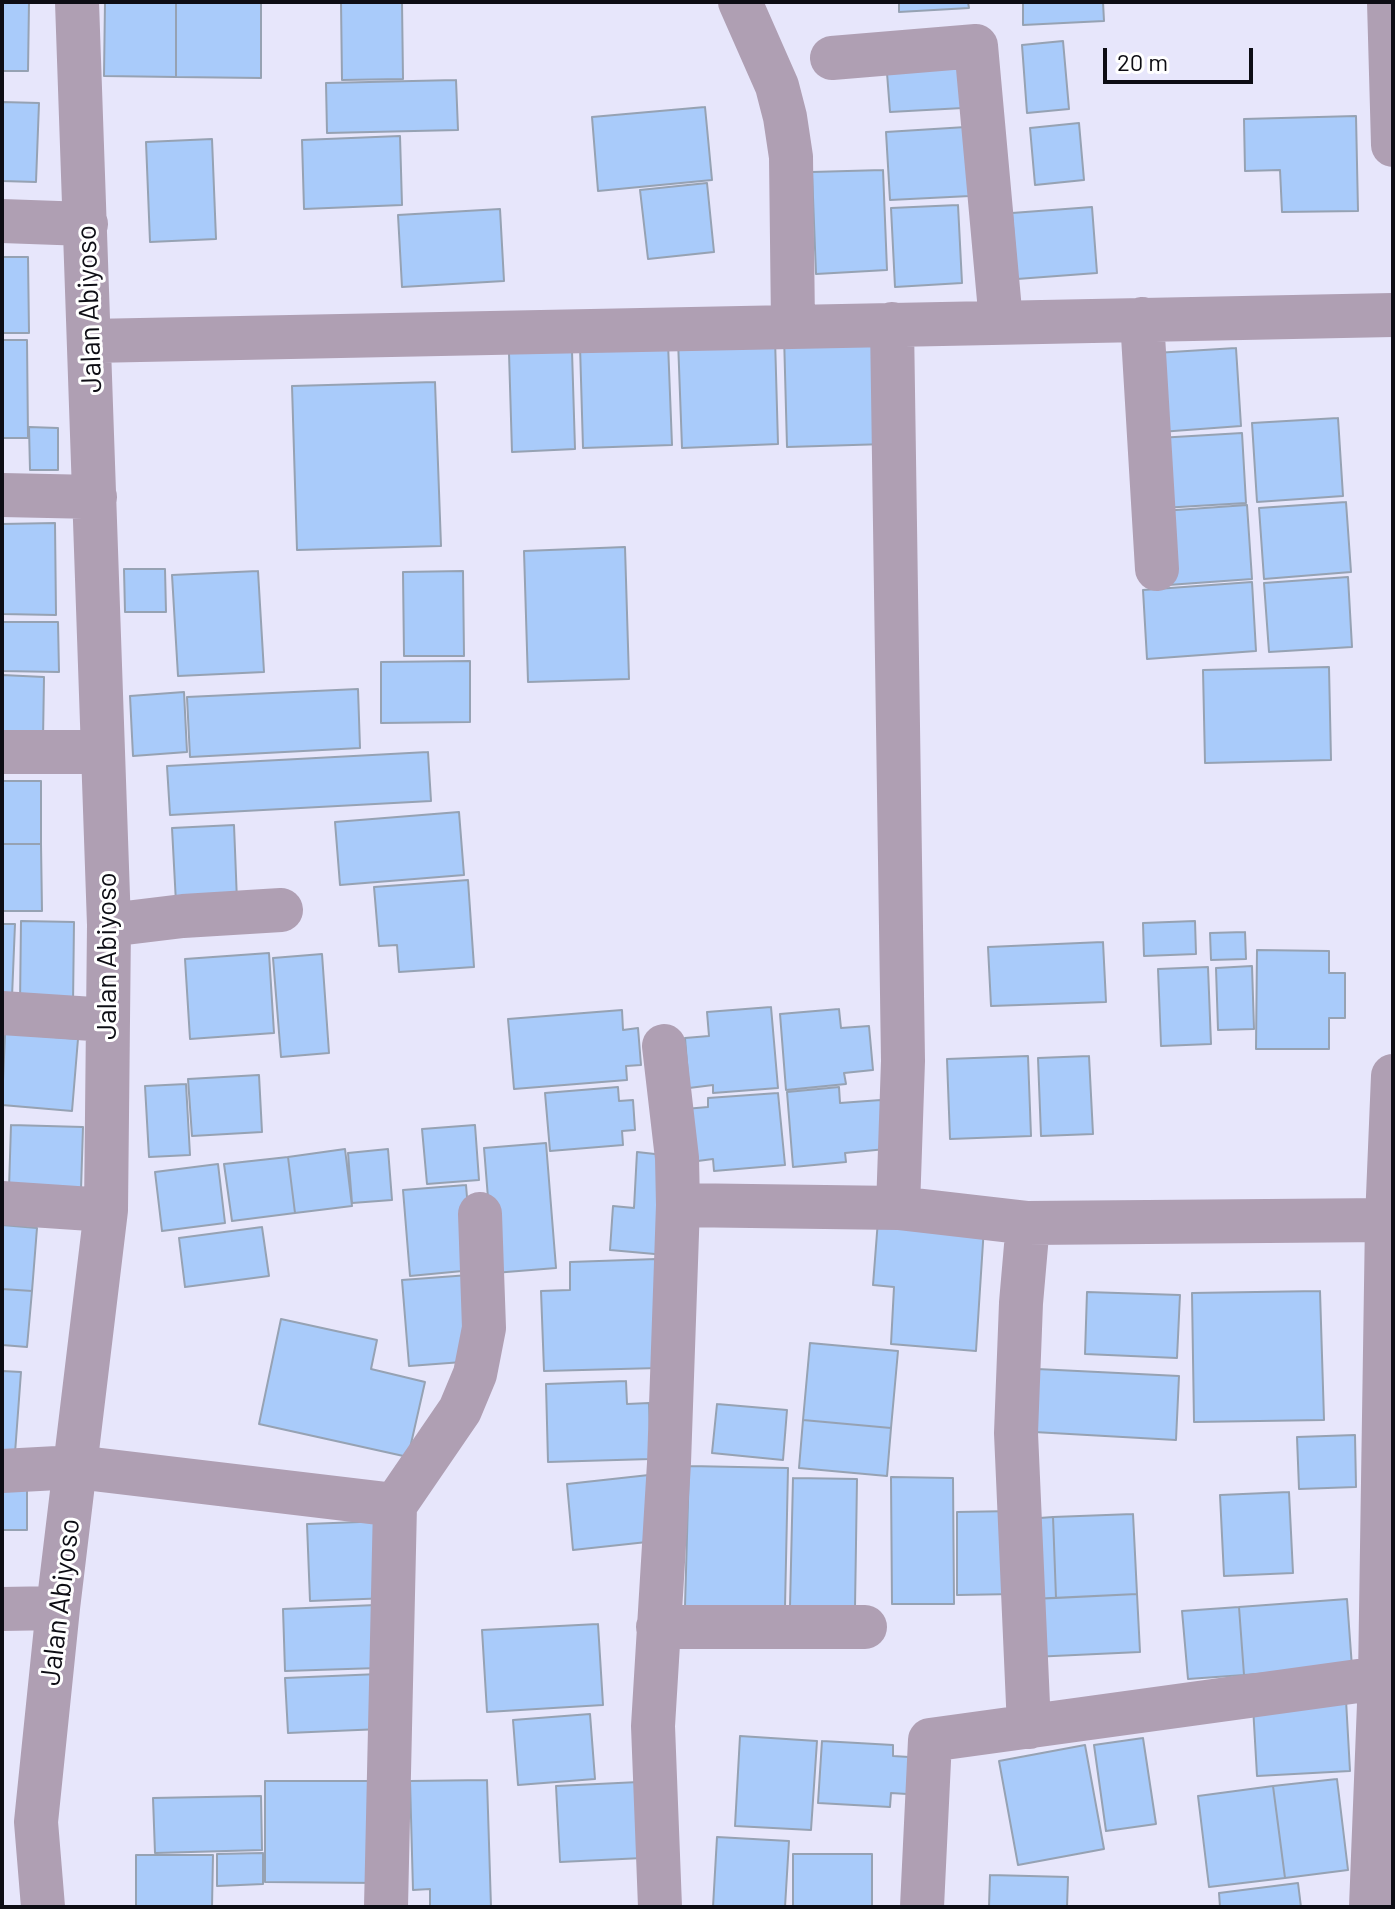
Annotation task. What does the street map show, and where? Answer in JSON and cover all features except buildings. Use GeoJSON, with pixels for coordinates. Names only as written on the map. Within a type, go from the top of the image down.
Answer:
{"type":"FeatureCollection","features":[{"type":"Feature","properties":{"kind":"street","name":"Jalan Abiyoso"},"geometry":{"type":"LineString","coordinates":[[43,1907],[19,1823],[58,1608],[106,1210],[109,925],[77,2]]}},
{"type":"Feature","properties":{"kind":"street"},"geometry":{"type":"LineString","coordinates":[[740,2],[777,86],[785,117],[791,157],[793,325]]}},
{"type":"Feature","properties":{"kind":"street"},"geometry":{"type":"LineString","coordinates":[[1389,2],[1393,145]]}},
{"type":"Feature","properties":{"kind":"street"},"geometry":{"type":"LineString","coordinates":[[832,58],[976,46],[1001,322]]}},
{"type":"Feature","properties":{"kind":"street"},"geometry":{"type":"LineString","coordinates":[[2,221],[86,224]]}},
{"type":"Feature","properties":{"kind":"street"},"geometry":{"type":"LineString","coordinates":[[90,341],[1393,315]]}},
{"type":"Feature","properties":{"kind":"street"},"geometry":{"type":"LineString","coordinates":[[1142,319],[1157,569]]}},
{"type":"Feature","properties":{"kind":"street"},"geometry":{"type":"LineString","coordinates":[[892,324],[903,1061],[898,1208]]}},
{"type":"Feature","properties":{"kind":"street"},"geometry":{"type":"LineString","coordinates":[[2,495],[95,497]]}},
{"type":"Feature","properties":{"kind":"street"},"geometry":{"type":"LineString","coordinates":[[2,752],[103,752]]}},
{"type":"Feature","properties":{"kind":"street"},"geometry":{"type":"LineString","coordinates":[[109,925],[183,916],[281,910]]}},
{"type":"Feature","properties":{"kind":"street"},"geometry":{"type":"LineString","coordinates":[[2,1013],[108,1020]]}},
{"type":"Feature","properties":{"kind":"street"},"geometry":{"type":"LineString","coordinates":[[660,1907],[653,1726],[669,1463],[678,1205],[677,1158],[664,1046]]}},
{"type":"Feature","properties":{"kind":"street"},"geometry":{"type":"LineString","coordinates":[[1371,1907],[1385,1758],[1380,1678],[1387,1220],[1393,1076]]}},
{"type":"Feature","properties":{"kind":"street"},"geometry":{"type":"LineString","coordinates":[[2,1203],[106,1210]]}},
{"type":"Feature","properties":{"kind":"street"},"geometry":{"type":"LineString","coordinates":[[678,1205],[898,1208],[1028,1223],[1387,1220]]}},
{"type":"Feature","properties":{"kind":"street"},"geometry":{"type":"LineString","coordinates":[[386,1907],[395,1505],[460,1410],[475,1374],[484,1328],[480,1214]]}},
{"type":"Feature","properties":{"kind":"street"},"geometry":{"type":"LineString","coordinates":[[1028,1223],[1021,1303],[1016,1433],[1029,1727]]}},
{"type":"Feature","properties":{"kind":"street"},"geometry":{"type":"LineString","coordinates":[[2,1471],[76,1467],[395,1505]]}},
{"type":"Feature","properties":{"kind":"street"},"geometry":{"type":"LineString","coordinates":[[2,1609],[58,1608]]}},
{"type":"Feature","properties":{"kind":"street"},"geometry":{"type":"LineString","coordinates":[[658,1627],[865,1627]]}},
{"type":"Feature","properties":{"kind":"street"},"geometry":{"type":"LineString","coordinates":[[922,1907],[930,1740],[1380,1678]]}}]}
